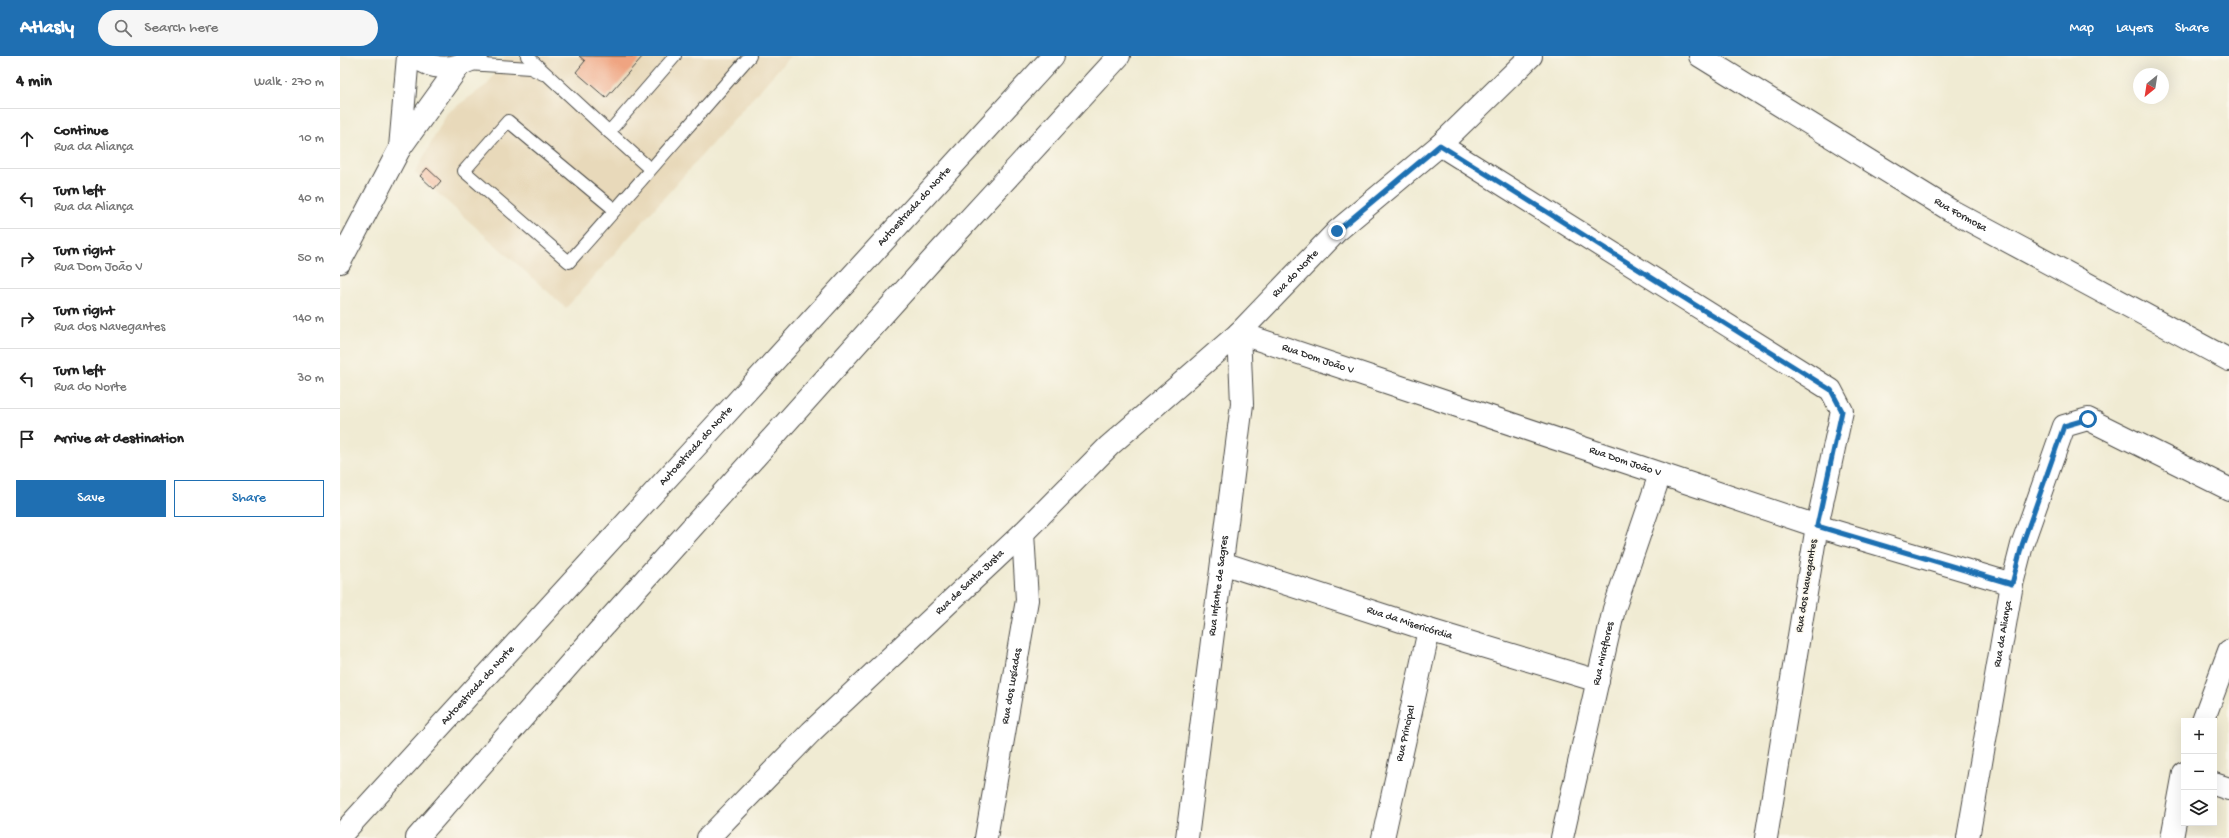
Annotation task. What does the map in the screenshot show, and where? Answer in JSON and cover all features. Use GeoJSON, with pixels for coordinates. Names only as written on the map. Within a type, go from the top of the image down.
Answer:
{"type":"FeatureCollection","features":[{"type":"Feature","properties":{"kind":"main road"},"geometry":{"type":"LineString","coordinates":[[400,148],[408,56]]}},
{"type":"Feature","properties":{"kind":"main road"},"geometry":{"type":"LineString","coordinates":[[414,56],[431,66],[445,68],[467,62]]}},
{"type":"Feature","properties":{"kind":"main road","name":"Autoestrada do Norte"},"geometry":{"type":"LineString","coordinates":[[340,836],[558,600],[901,220],[1053,56]]}},
{"type":"Feature","properties":{"kind":"main road"},"geometry":{"type":"LineString","coordinates":[[417,838],[624,603],[941,250],[1119,56]]}},
{"type":"Feature","properties":{"kind":"main road","name":"Rua do Norte"},"geometry":{"type":"LineString","coordinates":[[1239,333],[1337,231],[1440,145],[1531,56]]}},
{"type":"Feature","properties":{"kind":"main road","name":"Rua Formosa"},"geometry":{"type":"LineString","coordinates":[[1700,56],[1950,210],[2229,360]]}},
{"type":"Feature","properties":{"kind":"main road"},"geometry":{"type":"LineString","coordinates":[[340,262],[400,148],[467,62]]}},
{"type":"Feature","properties":{"kind":"main road","name":"Rua dos Navegantes"},"geometry":{"type":"LineString","coordinates":[[1440,145],[1831,390],[1842,411],[1817,526],[1766,838]]}},
{"type":"Feature","properties":{"kind":"main road","name":"Rua Dom João V"},"geometry":{"type":"LineString","coordinates":[[1239,333],[1817,526],[2012,584]]}},
{"type":"Feature","properties":{"kind":"main road","name":"Rua de Santa Justa"},"geometry":{"type":"LineString","coordinates":[[708,838],[811,732],[1023,533],[1109,446],[1239,333]]}},
{"type":"Feature","properties":{"kind":"main road","name":"Rua Infante de Sagres"},"geometry":{"type":"LineString","coordinates":[[1186,838],[1242,404],[1239,333]]}},
{"type":"Feature","properties":{"kind":"main road","name":"Rua da Aliança"},"geometry":{"type":"LineString","coordinates":[[1968,838],[2012,584],[2022,545],[2064,426],[2088,419],[2229,488]]}},
{"type":"Feature","properties":{"kind":"main road","name":"Rua Miraflores"},"geometry":{"type":"LineString","coordinates":[[1562,838],[1614,610],[1660,474]]}},
{"type":"Feature","properties":{"kind":"main road","name":"Rua dos Lusíadas"},"geometry":{"type":"LineString","coordinates":[[986,838],[1027,600],[1023,533]]}},
{"type":"Feature","properties":{"kind":"main road","name":"Rua da Misericórdia"},"geometry":{"type":"LineString","coordinates":[[1222,564],[1429,630],[1598,681]]}},
{"type":"Feature","properties":{"kind":"main road","name":"Rua Principal"},"geometry":{"type":"LineString","coordinates":[[1383,838],[1429,630]]}},
{"type":"Feature","properties":{"kind":"main road"},"geometry":{"type":"LineString","coordinates":[[2204,718],[2229,651]]}},
{"type":"Feature","properties":{"kind":"main road"},"geometry":{"type":"LineString","coordinates":[[2217,785],[2229,789]]}},
{"type":"Feature","properties":{"kind":"main road"},"geometry":{"type":"LineString","coordinates":[[2172,838],[2181,790]]}},
{"type":"Feature","properties":{"kind":"lane"},"geometry":{"type":"LineString","coordinates":[[527,56],[650,169]]}},
{"type":"Feature","properties":{"kind":"lane"},"geometry":{"type":"LineString","coordinates":[[609,132],[675,56]]}},
{"type":"Feature","properties":{"kind":"lane"},"geometry":{"type":"LineString","coordinates":[[616,210],[508,121],[464,171],[569,262],[616,210],[650,169],[750,56]]}},
{"type":"Feature","properties":{"kind":"lane"},"geometry":{"type":"LineString","coordinates":[[467,62],[530,68],[548,76]]}},
{"type":"Feature","properties":{"kind":"shaded area"},"geometry":{"type":"Polygon","coordinates":[[[505,56],[790,56],[566,308],[415,173],[447,113],[488,84],[505,56]]]}},
{"type":"Feature","properties":{"kind":"building"},"geometry":{"type":"Polygon","coordinates":[[[579,56],[643,56],[606,98],[576,72],[585,61],[579,56]]]}},
{"type":"Feature","properties":{"kind":"building"},"geometry":{"type":"Polygon","coordinates":[[[427,168],[441,181],[434,189],[420,176],[427,168]]]}},
{"type":"Feature","properties":{"kind":"route"},"geometry":{"type":"LineString","coordinates":[[1337,231],[1440,145],[1831,390],[1842,411],[1817,526],[2012,584],[2022,545],[2064,426],[2088,419]]}}]}
